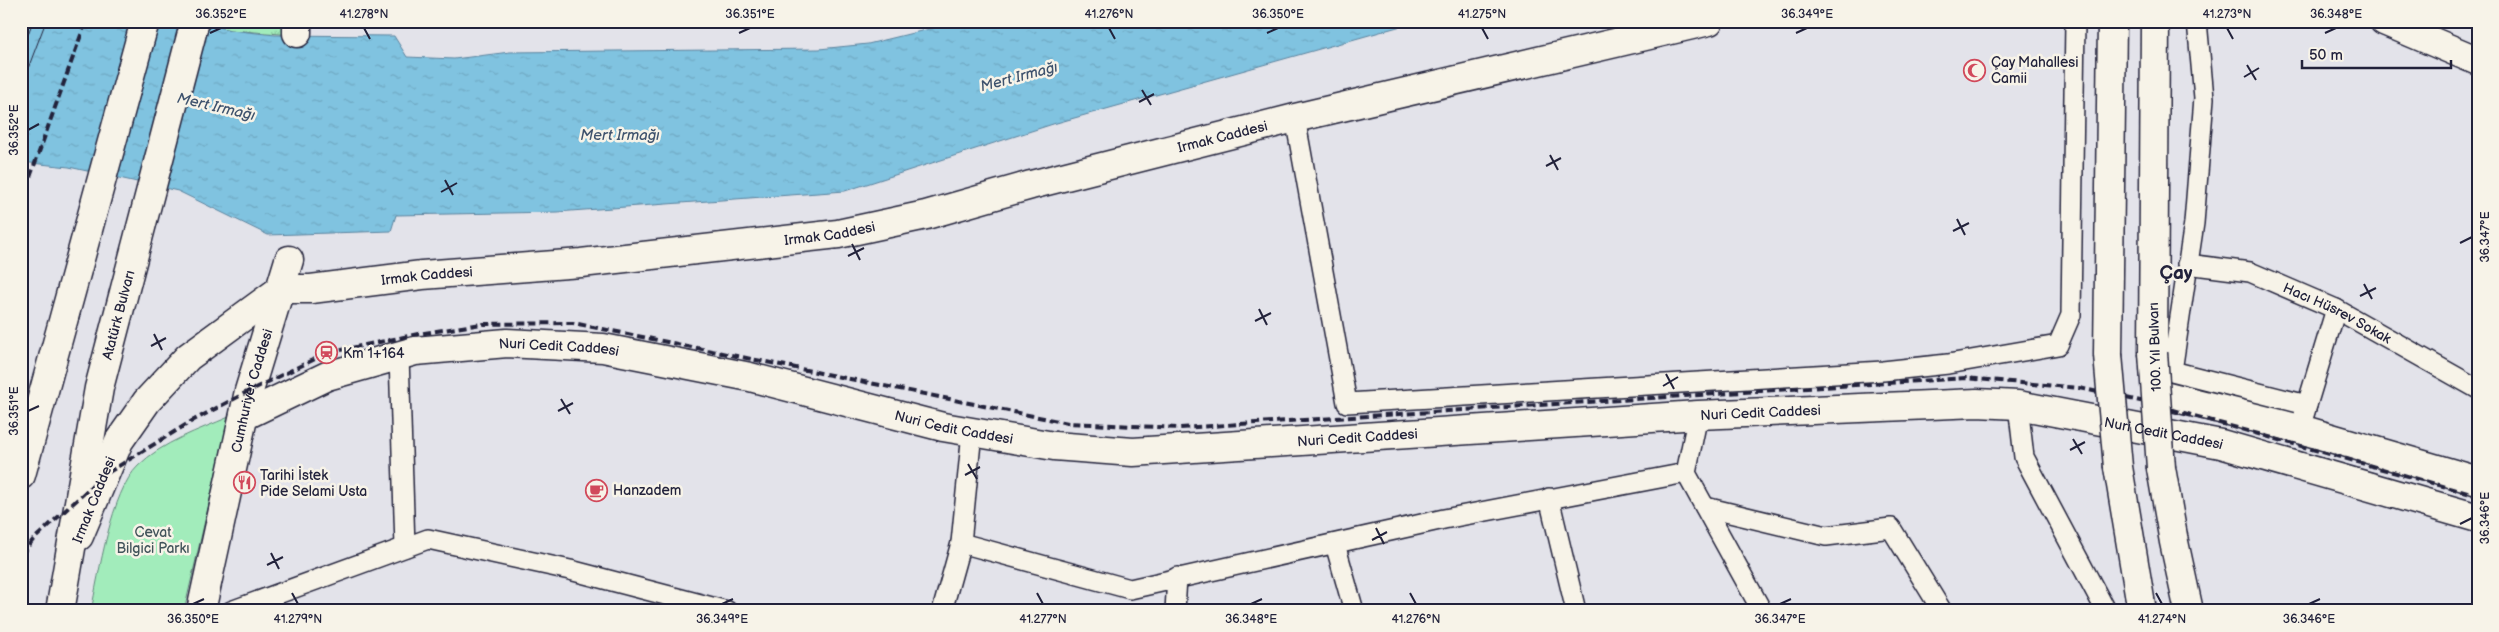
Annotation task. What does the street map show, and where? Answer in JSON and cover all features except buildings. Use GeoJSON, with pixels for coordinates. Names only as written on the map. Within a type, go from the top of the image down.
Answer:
{"type":"FeatureCollection","features":[{"type":"Feature","properties":{"kind":"main road"},"geometry":{"type":"LineString","coordinates":[[21,476],[100,192],[145,21]]}},
{"type":"Feature","properties":{"kind":"main road","name":"Atatürk Bulvarı"},"geometry":{"type":"LineString","coordinates":[[60,611],[100,388],[195,21]]}},
{"type":"Feature","properties":{"kind":"main road","name":"Irmak Caddesi"},"geometry":{"type":"LineString","coordinates":[[69,560],[119,441],[146,401],[188,357],[281,289],[311,289],[422,275],[581,263],[838,234],[926,215],[1041,183],[1296,118],[1709,21]]}},
{"type":"Feature","properties":{"kind":"main road"},"geometry":{"type":"LineString","coordinates":[[2112,21],[2108,355],[2118,467],[2142,611]]}},
{"type":"Feature","properties":{"kind":"main road","name":"100. Yıl Bulvarı"},"geometry":{"type":"LineString","coordinates":[[2155,21],[2153,353],[2161,468],[2189,611]]}},
{"type":"Feature","properties":{"kind":"main road"},"geometry":{"type":"LineString","coordinates":[[2384,21],[2478,61]]}},
{"type":"Feature","properties":{"kind":"main road","name":"Cumhuriyet Caddesi"},"geometry":{"type":"LineString","coordinates":[[202,611],[249,390],[290,260]]}},
{"type":"Feature","properties":{"kind":"main road","name":"Nuri Cedit Caddesi"},"geometry":{"type":"LineString","coordinates":[[244,416],[327,376],[415,352],[507,343],[603,348],[750,377],[943,427],[1054,446],[1133,452],[1698,415],[1977,402],[2018,405],[2221,444],[2478,518]]}},
{"type":"Feature","properties":{"kind":"main road"},"geometry":{"type":"LineString","coordinates":[[2168,396],[2303,417],[2478,481]]}},
{"type":"Feature","properties":{"kind":"street"},"geometry":{"type":"LineString","coordinates":[[1296,118],[1347,403],[1883,371],[1948,364],[2058,345],[2071,315],[2075,21]]}},
{"type":"Feature","properties":{"kind":"street"},"geometry":{"type":"LineString","coordinates":[[2197,21],[2204,98],[2194,223],[2172,371],[2303,417],[2336,308]]}},
{"type":"Feature","properties":{"kind":"street","name":"Hacı Hüsrev Sokak"},"geometry":{"type":"LineString","coordinates":[[2187,264],[2250,272],[2336,308],[2478,389]]}},
{"type":"Feature","properties":{"kind":"street"},"geometry":{"type":"LineString","coordinates":[[400,356],[405,547]]}},
{"type":"Feature","properties":{"kind":"street"},"geometry":{"type":"LineString","coordinates":[[2018,405],[2024,457],[2106,611]]}},
{"type":"Feature","properties":{"kind":"street"},"geometry":{"type":"LineString","coordinates":[[1698,415],[1686,473],[1762,611]]}},
{"type":"Feature","properties":{"kind":"street"},"geometry":{"type":"LineString","coordinates":[[942,611],[961,543],[972,432]]}},
{"type":"Feature","properties":{"kind":"street"},"geometry":{"type":"LineString","coordinates":[[961,543],[1130,589],[1177,577],[1549,498],[1686,473]]}},
{"type":"Feature","properties":{"kind":"street"},"geometry":{"type":"LineString","coordinates":[[1549,498],[1576,611]]}},
{"type":"Feature","properties":{"kind":"street"},"geometry":{"type":"LineString","coordinates":[[1705,507],[1826,536],[1891,528],[1942,611]]}},
{"type":"Feature","properties":{"kind":"street"},"geometry":{"type":"LineString","coordinates":[[230,611],[428,539],[570,570],[727,611]]}},
{"type":"Feature","properties":{"kind":"street"},"geometry":{"type":"LineString","coordinates":[[1335,544],[1354,611]]}},
{"type":"Feature","properties":{"kind":"street"},"geometry":{"type":"LineString","coordinates":[[1175,611],[1177,577]]}},
{"type":"Feature","properties":{"kind":"green space"},"geometry":{"type":"Polygon","coordinates":[[[223,21],[293,21],[292,35],[230,30],[222,28],[223,21]]]}},
{"type":"Feature","properties":{"kind":"green space","name":"Cevat Bilgici Parkı"},"geometry":{"type":"Polygon","coordinates":[[[229,417],[184,611],[91,611],[107,534],[120,494],[129,478],[138,466],[169,443],[229,417]]]}},
{"type":"Feature","properties":{"kind":"water","name":"Mert Irmağı"},"geometry":{"type":"Polygon","coordinates":[[[21,21],[196,21],[230,30],[275,35],[394,36],[407,57],[454,59],[510,52],[819,49],[868,44],[962,21],[1419,21],[1053,124],[845,191],[557,212],[396,215],[391,231],[268,235],[178,191],[69,167],[21,162],[21,21]]]}},
{"type":"Feature","properties":{"kind":"tram line"},"geometry":{"type":"LineString","coordinates":[[21,52],[33,21]]}},
{"type":"Feature","properties":{"kind":"tram line"},"geometry":{"type":"LineString","coordinates":[[21,87],[46,21]]}},
{"type":"Feature","properties":{"kind":"railway"},"geometry":{"type":"LineString","coordinates":[[21,212],[29,180],[86,21]]}},
{"type":"Feature","properties":{"kind":"railway"},"geometry":{"type":"LineString","coordinates":[[21,555],[33,540],[104,475],[192,421],[249,391],[327,353],[418,334],[481,324],[573,323],[1068,423],[1179,428],[1965,378],[2079,388],[2145,402],[2478,496]]}},
{"type":"Feature","properties":{"kind":"place","name":"Çay Mahallesi Camii"},"geometry":{"type":"Point","coordinates":[1975,70]}},
{"type":"Feature","properties":{"kind":"place","name":"Km 1+164"},"geometry":{"type":"Point","coordinates":[327,353]}},
{"type":"Feature","properties":{"kind":"place","name":"Tarihi İstek Pide Selami Usta"},"geometry":{"type":"Point","coordinates":[244,483]}},
{"type":"Feature","properties":{"kind":"place","name":"Hanzadem"},"geometry":{"type":"Point","coordinates":[597,490]}},
{"type":"Feature","properties":{"kind":"district","name":"Çay"},"geometry":{"type":"Point","coordinates":[2176,273]}}]}
